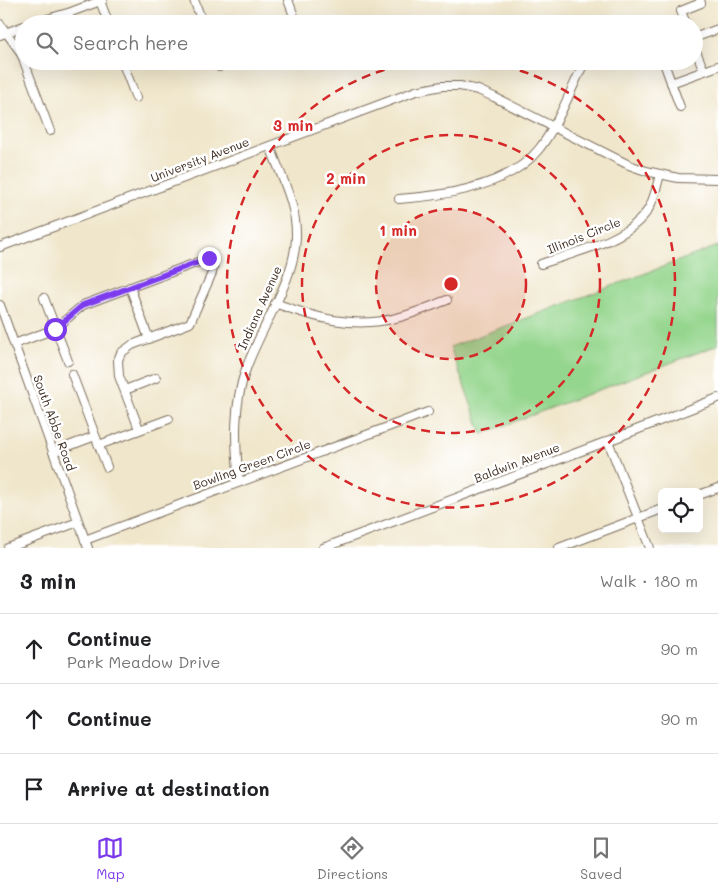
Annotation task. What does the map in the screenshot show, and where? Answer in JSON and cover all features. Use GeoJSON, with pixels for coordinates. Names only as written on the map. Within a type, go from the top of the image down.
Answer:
{"type":"FeatureCollection","features":[{"type":"Feature","properties":{"kind":"street"},"geometry":{"type":"LineString","coordinates":[[194,0],[199,15]]}},
{"type":"Feature","properties":{"kind":"street"},"geometry":{"type":"LineString","coordinates":[[288,0],[293,15]]}},
{"type":"Feature","properties":{"kind":"street"},"geometry":{"type":"LineString","coordinates":[[683,15],[681,10],[701,3],[700,0]]}},
{"type":"Feature","properties":{"kind":"street"},"geometry":{"type":"LineString","coordinates":[[61,15],[101,1],[105,15]]}},
{"type":"Feature","properties":{"kind":"street"},"geometry":{"type":"LineString","coordinates":[[0,24],[3,33],[15,46]]}},
{"type":"Feature","properties":{"kind":"street"},"geometry":{"type":"LineString","coordinates":[[3,33],[15,29]]}},
{"type":"Feature","properties":{"kind":"street"},"geometry":{"type":"LineString","coordinates":[[703,35],[718,29]]}},
{"type":"Feature","properties":{"kind":"street"},"geometry":{"type":"LineString","coordinates":[[671,83],[718,66]]}},
{"type":"Feature","properties":{"kind":"street"},"geometry":{"type":"LineString","coordinates":[[27,70],[50,131]]}},
{"type":"Feature","properties":{"kind":"street"},"geometry":{"type":"LineString","coordinates":[[125,70],[136,98]]}},
{"type":"Feature","properties":{"kind":"street"},"geometry":{"type":"LineString","coordinates":[[399,199],[439,195],[462,190],[508,174],[521,166],[543,144],[580,70]]}},
{"type":"Feature","properties":{"kind":"street"},"geometry":{"type":"LineString","coordinates":[[666,70],[680,107]]}},
{"type":"Feature","properties":{"kind":"street","name":"University Avenue"},"geometry":{"type":"LineString","coordinates":[[0,247],[416,91],[442,86],[460,86],[486,93],[629,164],[660,174],[696,180],[718,180]]}},
{"type":"Feature","properties":{"kind":"street","name":"Indiana Avenue"},"geometry":{"type":"LineString","coordinates":[[239,482],[235,436],[238,402],[246,368],[293,260],[296,234],[293,208],[270,146]]}},
{"type":"Feature","properties":{"kind":"street","name":"Illinois Circle"},"geometry":{"type":"LineString","coordinates":[[541,264],[614,238],[630,230],[639,222],[649,208],[654,198],[660,174]]}},
{"type":"Feature","properties":{"kind":"street"},"geometry":{"type":"LineString","coordinates":[[14,344],[55,329],[83,305],[209,258],[213,268],[190,324],[126,349],[118,360],[118,371],[140,430]]}},
{"type":"Feature","properties":{"kind":"street"},"geometry":{"type":"LineString","coordinates":[[130,287],[149,339]]}},
{"type":"Feature","properties":{"kind":"street"},"geometry":{"type":"LineString","coordinates":[[44,298],[68,361]]}},
{"type":"Feature","properties":{"kind":"street"},"geometry":{"type":"LineString","coordinates":[[275,303],[311,316],[354,323],[396,318],[448,300]]}},
{"type":"Feature","properties":{"kind":"street","name":"South Abbe Road"},"geometry":{"type":"LineString","coordinates":[[0,305],[88,548]]}},
{"type":"Feature","properties":{"kind":"street"},"geometry":{"type":"LineString","coordinates":[[72,374],[107,466]]}},
{"type":"Feature","properties":{"kind":"street"},"geometry":{"type":"LineString","coordinates":[[125,390],[156,378]]}},
{"type":"Feature","properties":{"kind":"street","name":"Baldwin Avenue"},"geometry":{"type":"LineString","coordinates":[[323,548],[718,398]]}},
{"type":"Feature","properties":{"kind":"street","name":"Bowling Green Circle"},"geometry":{"type":"LineString","coordinates":[[84,540],[428,412]]}},
{"type":"Feature","properties":{"kind":"street"},"geometry":{"type":"LineString","coordinates":[[99,445],[169,419]]}},
{"type":"Feature","properties":{"kind":"street"},"geometry":{"type":"LineString","coordinates":[[53,452],[95,436]]}},
{"type":"Feature","properties":{"kind":"street"},"geometry":{"type":"LineString","coordinates":[[608,441],[650,548]]}},
{"type":"Feature","properties":{"kind":"street"},"geometry":{"type":"LineString","coordinates":[[703,494],[718,488]]}},
{"type":"Feature","properties":{"kind":"street"},"geometry":{"type":"LineString","coordinates":[[559,548],[658,510]]}},
{"type":"Feature","properties":{"kind":"street"},"geometry":{"type":"LineString","coordinates":[[8,548],[78,522]]}},
{"type":"Feature","properties":{"kind":"green space"},"geometry":{"type":"Polygon","coordinates":[[[718,246],[718,345],[482,434],[450,347],[718,246]]]}},
{"type":"Feature","properties":{"kind":"route"},"geometry":{"type":"LineString","coordinates":[[55,329],[83,305],[209,258]]}}]}
